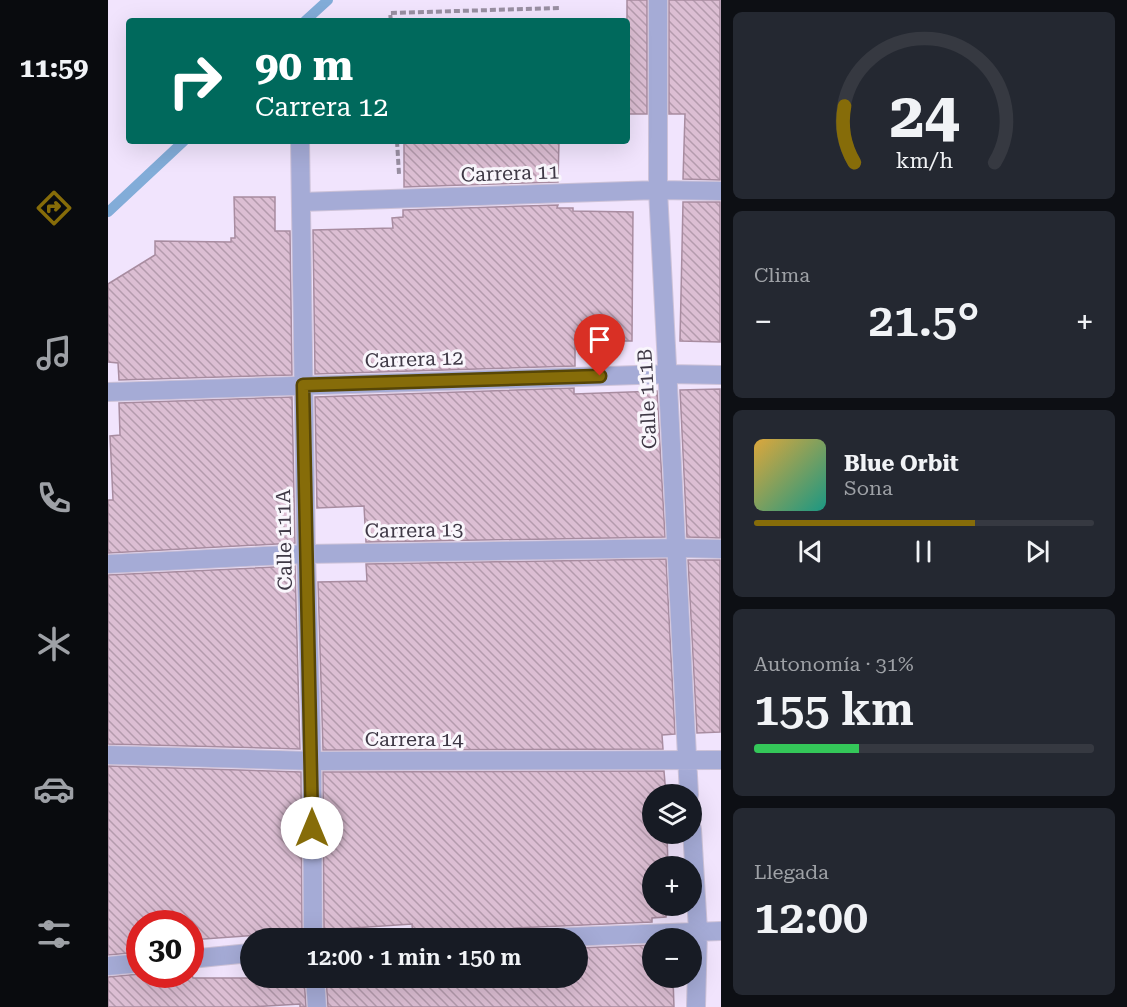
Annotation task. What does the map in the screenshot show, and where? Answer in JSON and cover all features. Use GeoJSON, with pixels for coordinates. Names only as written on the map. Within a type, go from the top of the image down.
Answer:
{"type":"FeatureCollection","features":[{"type":"Feature","properties":{"kind":"street","name":"Calle 111B"},"geometry":{"type":"LineString","coordinates":[[658,0],[658,190],[688,784]]}},
{"type":"Feature","properties":{"kind":"street","name":"Calle 111A"},"geometry":{"type":"LineString","coordinates":[[300,144],[306,554],[312,761],[313,928]]}},
{"type":"Feature","properties":{"kind":"street","name":"Carrera 11"},"geometry":{"type":"LineString","coordinates":[[301,202],[658,190],[720,191]]}},
{"type":"Feature","properties":{"kind":"street","name":"Carrera 12"},"geometry":{"type":"LineString","coordinates":[[108,392],[668,374],[720,375]]}},
{"type":"Feature","properties":{"kind":"street","name":"Carrera 13"},"geometry":{"type":"LineString","coordinates":[[108,564],[306,554],[720,549]]}},
{"type":"Feature","properties":{"kind":"street","name":"Carrera 14"},"geometry":{"type":"LineString","coordinates":[[108,755],[312,761],[720,760]]}},
{"type":"Feature","properties":{"kind":"street"},"geometry":{"type":"LineString","coordinates":[[693,844],[698,928]]}},
{"type":"Feature","properties":{"kind":"street"},"geometry":{"type":"LineString","coordinates":[[702,931],[720,931]]}},
{"type":"Feature","properties":{"kind":"street"},"geometry":{"type":"LineString","coordinates":[[588,936],[642,933]]}},
{"type":"Feature","properties":{"kind":"street"},"geometry":{"type":"LineString","coordinates":[[204,958],[240,954]]}},
{"type":"Feature","properties":{"kind":"street"},"geometry":{"type":"LineString","coordinates":[[108,966],[126,964]]}},
{"type":"Feature","properties":{"kind":"street"},"geometry":{"type":"LineString","coordinates":[[316,988],[318,1007]]}},
{"type":"Feature","properties":{"kind":"street"},"geometry":{"type":"LineString","coordinates":[[696,988],[696,1007]]}},
{"type":"Feature","properties":{"kind":"path"},"geometry":{"type":"LineString","coordinates":[[391,18],[390,13],[559,8]]}},
{"type":"Feature","properties":{"kind":"building"},"geometry":{"type":"Polygon","coordinates":[[[627,0],[647,0],[647,114],[630,114],[630,18],[627,18],[627,0]]]}},
{"type":"Feature","properties":{"kind":"building"},"geometry":{"type":"Polygon","coordinates":[[[669,0],[720,0],[720,180],[683,179],[685,114],[669,114],[669,0]]]}},
{"type":"Feature","properties":{"kind":"building"},"geometry":{"type":"Polygon","coordinates":[[[404,144],[559,144],[558,182],[404,187],[404,144]]]}},
{"type":"Feature","properties":{"kind":"building"},"geometry":{"type":"Polygon","coordinates":[[[234,197],[275,197],[275,231],[290,231],[292,375],[119,380],[118,363],[108,362],[108,284],[155,255],[155,241],[231,242],[231,238],[235,238],[234,197]]]}},
{"type":"Feature","properties":{"kind":"building"},"geometry":{"type":"Polygon","coordinates":[[[683,202],[720,202],[720,342],[680,341],[683,202]]]}},
{"type":"Feature","properties":{"kind":"building"},"geometry":{"type":"Polygon","coordinates":[[[558,205],[557,208],[573,208],[573,211],[633,212],[632,341],[575,341],[575,366],[315,374],[313,230],[393,228],[392,218],[403,217],[403,210],[558,205]]]}},
{"type":"Feature","properties":{"kind":"building"},"geometry":{"type":"Polygon","coordinates":[[[574,388],[574,394],[657,391],[665,537],[366,542],[364,506],[317,508],[315,397],[574,388]]]}},
{"type":"Feature","properties":{"kind":"building"},"geometry":{"type":"Polygon","coordinates":[[[720,389],[720,538],[687,537],[680,390],[720,389]]]}},
{"type":"Feature","properties":{"kind":"building"},"geometry":{"type":"Polygon","coordinates":[[[292,397],[295,543],[108,553],[108,500],[113,500],[110,436],[120,435],[119,403],[292,397]]]}},
{"type":"Feature","properties":{"kind":"building"},"geometry":{"type":"Polygon","coordinates":[[[666,559],[675,734],[662,735],[663,749],[323,750],[318,582],[367,581],[366,564],[666,559]]]}},
{"type":"Feature","properties":{"kind":"building"},"geometry":{"type":"Polygon","coordinates":[[[688,560],[720,560],[720,732],[697,733],[688,560]]]}},
{"type":"Feature","properties":{"kind":"building"},"geometry":{"type":"Polygon","coordinates":[[[295,566],[300,749],[108,744],[108,575],[295,566]]]}},
{"type":"Feature","properties":{"kind":"building"},"geometry":{"type":"Polygon","coordinates":[[[108,766],[301,772],[302,928],[240,928],[240,936],[204,939],[204,910],[126,910],[126,953],[108,955],[108,766]]]}},
{"type":"Feature","properties":{"kind":"building"},"geometry":{"type":"Polygon","coordinates":[[[664,771],[665,784],[642,784],[642,844],[667,844],[668,856],[642,856],[642,916],[666,917],[652,918],[652,922],[515,928],[412,928],[412,924],[324,928],[323,772],[664,771]]]}},
{"type":"Feature","properties":{"kind":"building"},"geometry":{"type":"Polygon","coordinates":[[[642,945],[642,988],[673,988],[674,1007],[328,1007],[327,988],[588,988],[588,948],[642,945]]]}},
{"type":"Feature","properties":{"kind":"building"},"geometry":{"type":"Polygon","coordinates":[[[126,975],[126,988],[204,988],[204,978],[240,978],[240,988],[305,988],[306,1007],[300,1007],[300,1004],[251,1007],[108,1007],[108,977],[126,975]]]}},
{"type":"Feature","properties":{"kind":"waterway"},"geometry":{"type":"LineString","coordinates":[[308,18],[328,0]]}},
{"type":"Feature","properties":{"kind":"waterway"},"geometry":{"type":"LineString","coordinates":[[108,212],[181,144]]}},
{"type":"Feature","properties":{"kind":"route"},"geometry":{"type":"LineString","coordinates":[[312,828],[303,385],[600,376]]}}]}
